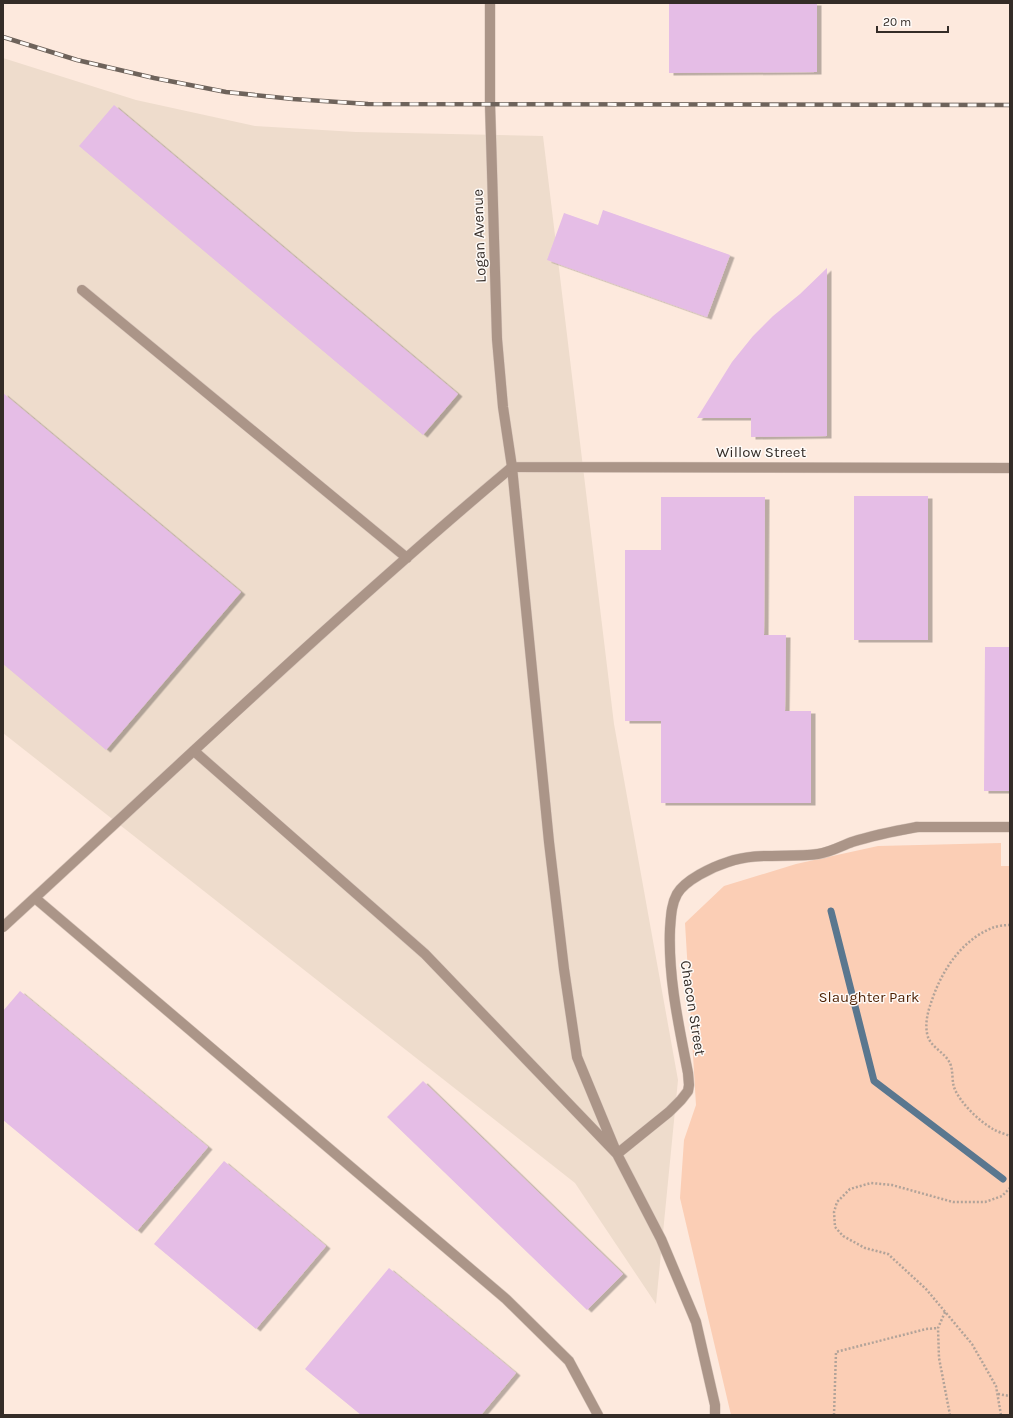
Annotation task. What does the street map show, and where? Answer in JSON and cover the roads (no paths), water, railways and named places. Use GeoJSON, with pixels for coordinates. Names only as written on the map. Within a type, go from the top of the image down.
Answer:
{"type":"FeatureCollection","features":[{"type":"Feature","properties":{"kind":"street","name":"Logan Avenue"},"geometry":{"type":"LineString","coordinates":[[490,3],[490,104],[497,339],[503,407],[512,467],[549,842],[564,969],[577,1057],[617,1154]]}},
{"type":"Feature","properties":{"kind":"street"},"geometry":{"type":"LineString","coordinates":[[82,290],[407,558]]}},
{"type":"Feature","properties":{"kind":"street","name":"Willow Street"},"geometry":{"type":"LineString","coordinates":[[512,467],[1010,468]]}},
{"type":"Feature","properties":{"kind":"street"},"geometry":{"type":"LineString","coordinates":[[3,927],[313,642],[512,467]]}},
{"type":"Feature","properties":{"kind":"street"},"geometry":{"type":"LineString","coordinates":[[194,751],[424,954],[617,1154],[661,1239],[696,1322],[715,1405],[715,1415]]}},
{"type":"Feature","properties":{"kind":"street","name":"Chacon Street"},"geometry":{"type":"LineString","coordinates":[[617,1154],[669,1112],[688,1091],[689,1084],[673,997],[669,952],[673,906],[678,894],[685,885],[705,872],[728,862],[746,858],[818,854],[881,833],[917,827],[1010,827]]}},
{"type":"Feature","properties":{"kind":"street"},"geometry":{"type":"LineString","coordinates":[[35,898],[506,1299],[569,1361],[598,1415]]}},
{"type":"Feature","properties":{"kind":"waterway"},"geometry":{"type":"LineString","coordinates":[[831,911],[874,1081],[1003,1179]]}},
{"type":"Feature","properties":{"kind":"railway"},"geometry":{"type":"LineString","coordinates":[[3,37],[77,60],[154,78],[226,92],[293,99],[368,104],[1010,105]]}},
{"type":"Feature","properties":{"kind":"park label","name":"Slaughter Park"},"geometry":{"type":"Point","coordinates":[869,997]}}]}
